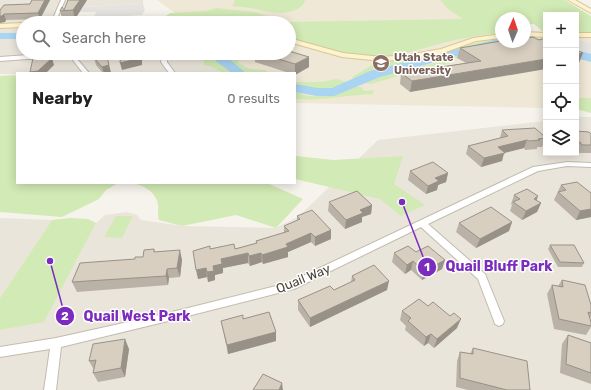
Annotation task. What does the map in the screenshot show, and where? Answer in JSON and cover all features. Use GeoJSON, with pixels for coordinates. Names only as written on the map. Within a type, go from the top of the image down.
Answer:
{"type":"FeatureCollection","features":[{"type":"Feature","properties":{"kind":"street"},"geometry":{"type":"LineString","coordinates":[[55,16],[62,0]]}},
{"type":"Feature","properties":{"kind":"street"},"geometry":{"type":"LineString","coordinates":[[571,0],[591,11]]}},
{"type":"Feature","properties":{"kind":"street"},"geometry":{"type":"LineString","coordinates":[[0,26],[16,25]]}},
{"type":"Feature","properties":{"kind":"street"},"geometry":{"type":"LineString","coordinates":[[531,34],[543,35]]}},
{"type":"Feature","properties":{"kind":"street"},"geometry":{"type":"LineString","coordinates":[[579,35],[591,34]]}},
{"type":"Feature","properties":{"kind":"street"},"geometry":{"type":"LineString","coordinates":[[296,42],[342,55],[382,59],[407,57],[443,50],[475,39],[495,37]]}},
{"type":"Feature","properties":{"kind":"street"},"geometry":{"type":"LineString","coordinates":[[0,59],[16,58]]}},
{"type":"Feature","properties":{"kind":"street"},"geometry":{"type":"LineString","coordinates":[[75,60],[85,72]]}},
{"type":"Feature","properties":{"kind":"street"},"geometry":{"type":"LineString","coordinates":[[164,60],[171,72]]}},
{"type":"Feature","properties":{"kind":"street","name":"Quail Way"},"geometry":{"type":"LineString","coordinates":[[0,352],[56,342],[164,318],[290,286],[536,169],[566,164],[591,165]]}},
{"type":"Feature","properties":{"kind":"street"},"geometry":{"type":"LineString","coordinates":[[422,223],[482,277],[499,321]]}},
{"type":"Feature","properties":{"kind":"street"},"geometry":{"type":"LineString","coordinates":[[50,390],[56,342]]}},
{"type":"Feature","properties":{"kind":"shaded area"},"geometry":{"type":"Polygon","coordinates":[[[0,0],[143,0],[143,4],[63,8],[60,16],[16,16],[16,34],[0,34],[0,0]]]}},
{"type":"Feature","properties":{"kind":"shaded area","name":"Utah State University"},"geometry":{"type":"Polygon","coordinates":[[[157,0],[534,0],[512,12],[495,12],[495,19],[434,34],[495,35],[495,48],[531,48],[531,35],[543,35],[543,108],[296,103],[296,72],[220,72],[214,60],[296,60],[296,16],[179,16],[157,0]]]}},
{"type":"Feature","properties":{"kind":"shaded area"},"geometry":{"type":"Polygon","coordinates":[[[143,4],[145,10],[142,15],[95,16],[96,12],[66,12],[67,8],[143,4]]]}},
{"type":"Feature","properties":{"kind":"shaded area"},"geometry":{"type":"Polygon","coordinates":[[[579,35],[591,35],[591,109],[579,109],[579,35]]]}},
{"type":"Feature","properties":{"kind":"shaded area"},"geometry":{"type":"Polygon","coordinates":[[[16,38],[16,60],[214,60],[220,72],[16,72],[16,74],[0,74],[0,39],[16,38]]]}},
{"type":"Feature","properties":{"kind":"shaded area"},"geometry":{"type":"Polygon","coordinates":[[[579,41],[591,43],[591,55],[579,50],[579,41]]]}},
{"type":"Feature","properties":{"kind":"shaded area"},"geometry":{"type":"Polygon","coordinates":[[[579,117],[591,117],[591,390],[0,390],[0,330],[44,321],[96,223],[105,215],[127,212],[137,215],[141,220],[182,226],[276,228],[299,216],[378,140],[543,121],[543,156],[579,156],[579,117]]]}},
{"type":"Feature","properties":{"kind":"shaded area"},"geometry":{"type":"Polygon","coordinates":[[[0,218],[52,220],[0,298],[0,218]]]}},
{"type":"Feature","properties":{"kind":"green space"},"geometry":{"type":"Polygon","coordinates":[[[235,0],[305,0],[302,6],[297,9],[280,13],[232,6],[235,0]]]}},
{"type":"Feature","properties":{"kind":"green space"},"geometry":{"type":"Polygon","coordinates":[[[440,0],[565,0],[591,16],[591,32],[579,33],[579,12],[543,12],[543,31],[534,24],[531,24],[531,12],[495,12],[495,34],[460,39],[401,54],[373,56],[348,54],[296,40],[296,22],[463,19],[448,9],[440,0]]]}},
{"type":"Feature","properties":{"kind":"green space"},"geometry":{"type":"Polygon","coordinates":[[[216,8],[254,12],[267,16],[166,16],[170,13],[206,11],[216,8]]]}},
{"type":"Feature","properties":{"kind":"green space"},"geometry":{"type":"Polygon","coordinates":[[[531,38],[543,40],[531,42],[531,38]]]}},
{"type":"Feature","properties":{"kind":"green space"},"geometry":{"type":"Polygon","coordinates":[[[495,39],[495,48],[505,48],[454,59],[451,63],[445,64],[443,68],[408,73],[371,84],[366,83],[365,80],[374,76],[432,64],[440,59],[466,52],[470,48],[378,69],[360,78],[355,79],[352,77],[377,62],[413,58],[452,50],[495,39]]]}},
{"type":"Feature","properties":{"kind":"green space"},"geometry":{"type":"Polygon","coordinates":[[[202,60],[239,60],[238,63],[250,69],[265,70],[268,72],[221,72],[204,65],[202,60]]]}},
{"type":"Feature","properties":{"kind":"green space"},"geometry":{"type":"Polygon","coordinates":[[[0,76],[16,76],[16,184],[116,184],[106,190],[99,199],[62,217],[0,212],[0,76]]]}},
{"type":"Feature","properties":{"kind":"green space"},"geometry":{"type":"Polygon","coordinates":[[[336,79],[347,83],[334,88],[321,90],[296,87],[296,82],[322,82],[336,79]]]}},
{"type":"Feature","properties":{"kind":"green space"},"geometry":{"type":"Polygon","coordinates":[[[357,86],[366,91],[374,90],[373,94],[296,99],[296,91],[304,95],[317,96],[338,93],[357,86]]]}},
{"type":"Feature","properties":{"kind":"green space"},"geometry":{"type":"Polygon","coordinates":[[[579,98],[591,98],[591,113],[579,110],[579,98]]]}},
{"type":"Feature","properties":{"kind":"green space"},"geometry":{"type":"Polygon","coordinates":[[[296,156],[333,160],[403,156],[394,184],[425,205],[401,216],[380,199],[296,179],[296,156]]]}},
{"type":"Feature","properties":{"kind":"green space"},"geometry":{"type":"Polygon","coordinates":[[[136,184],[269,184],[303,199],[276,228],[236,215],[182,226],[159,220],[158,204],[155,196],[145,187],[136,184]]]}},
{"type":"Feature","properties":{"kind":"green space"},"geometry":{"type":"Polygon","coordinates":[[[116,216],[133,216],[122,238],[104,237],[116,216]]]}},
{"type":"Feature","properties":{"kind":"green space"},"geometry":{"type":"Polygon","coordinates":[[[70,218],[88,219],[96,223],[44,322],[0,330],[0,298],[52,220],[70,218]]]}},
{"type":"Feature","properties":{"kind":"building"},"geometry":{"type":"Polygon","coordinates":[[[32,0],[45,0],[38,13],[4,14],[0,16],[0,10],[4,5],[30,4],[32,0]]]}},
{"type":"Feature","properties":{"kind":"building"},"geometry":{"type":"Polygon","coordinates":[[[68,0],[80,0],[73,10],[60,11],[62,7],[64,10],[68,0]]]}},
{"type":"Feature","properties":{"kind":"building"},"geometry":{"type":"Polygon","coordinates":[[[531,37],[539,40],[543,39],[543,59],[412,81],[401,73],[481,61],[460,48],[495,42],[495,48],[531,48],[531,37]]]}},
{"type":"Feature","properties":{"kind":"building"},"geometry":{"type":"Polygon","coordinates":[[[296,53],[309,57],[295,64],[282,60],[296,60],[296,53]]]}},
{"type":"Feature","properties":{"kind":"building"},"geometry":{"type":"Polygon","coordinates":[[[33,60],[50,60],[38,71],[30,72],[33,60]]]}},
{"type":"Feature","properties":{"kind":"building"},"geometry":{"type":"Polygon","coordinates":[[[96,60],[108,60],[109,65],[102,67],[96,60]]]}},
{"type":"Feature","properties":{"kind":"building"},"geometry":{"type":"Polygon","coordinates":[[[120,60],[133,60],[120,63],[120,60]]]}},
{"type":"Feature","properties":{"kind":"building"},"geometry":{"type":"Polygon","coordinates":[[[535,128],[543,135],[543,138],[538,139],[540,140],[527,140],[498,147],[505,153],[484,158],[468,146],[508,136],[502,130],[535,128]]]}},
{"type":"Feature","properties":{"kind":"building"},"geometry":{"type":"Polygon","coordinates":[[[579,131],[589,132],[591,134],[591,145],[582,145],[580,142],[579,131]]]}},
{"type":"Feature","properties":{"kind":"building"},"geometry":{"type":"Polygon","coordinates":[[[433,162],[448,173],[435,178],[439,181],[428,186],[410,171],[433,162]]]}},
{"type":"Feature","properties":{"kind":"building"},"geometry":{"type":"Polygon","coordinates":[[[577,182],[591,193],[591,209],[580,211],[558,192],[566,190],[561,185],[577,182]]]}},
{"type":"Feature","properties":{"kind":"building"},"geometry":{"type":"Polygon","coordinates":[[[527,189],[538,196],[534,199],[541,203],[526,211],[513,202],[520,199],[514,195],[527,189]]]}},
{"type":"Feature","properties":{"kind":"building"},"geometry":{"type":"Polygon","coordinates":[[[357,191],[372,205],[360,210],[363,213],[346,220],[329,202],[357,191]]]}},
{"type":"Feature","properties":{"kind":"building"},"geometry":{"type":"Polygon","coordinates":[[[491,207],[512,222],[480,239],[459,223],[491,207]]]}},
{"type":"Feature","properties":{"kind":"building"},"geometry":{"type":"Polygon","coordinates":[[[312,210],[331,230],[315,237],[311,233],[286,244],[288,247],[262,255],[261,253],[249,256],[248,253],[221,259],[222,264],[213,266],[214,271],[207,272],[206,268],[196,270],[193,251],[210,246],[210,249],[234,244],[235,249],[257,243],[256,241],[289,231],[284,226],[300,219],[297,216],[312,210]]]}},
{"type":"Feature","properties":{"kind":"building"},"geometry":{"type":"Polygon","coordinates":[[[550,245],[574,245],[584,263],[560,262],[550,245]]]}},
{"type":"Feature","properties":{"kind":"building"},"geometry":{"type":"Polygon","coordinates":[[[408,246],[416,252],[428,246],[445,260],[424,271],[413,261],[407,265],[394,253],[408,246]]]}},
{"type":"Feature","properties":{"kind":"building"},"geometry":{"type":"Polygon","coordinates":[[[154,249],[154,252],[180,250],[177,268],[167,269],[166,276],[72,282],[80,263],[135,259],[135,257],[143,257],[144,250],[154,249]]]}},
{"type":"Feature","properties":{"kind":"building"},"geometry":{"type":"Polygon","coordinates":[[[374,265],[389,281],[310,318],[298,300],[330,286],[334,290],[355,280],[352,276],[374,265]]]}},
{"type":"Feature","properties":{"kind":"building"},"geometry":{"type":"Polygon","coordinates":[[[562,280],[585,285],[591,305],[591,313],[588,312],[591,326],[559,319],[552,285],[563,287],[562,280]]]}},
{"type":"Feature","properties":{"kind":"building"},"geometry":{"type":"Polygon","coordinates":[[[419,299],[428,306],[433,302],[450,316],[454,313],[461,319],[437,339],[431,334],[426,337],[408,321],[411,318],[402,311],[419,299]]]}},
{"type":"Feature","properties":{"kind":"building"},"geometry":{"type":"Polygon","coordinates":[[[269,312],[276,332],[227,345],[221,321],[243,315],[243,319],[269,312]]]}},
{"type":"Feature","properties":{"kind":"building"},"geometry":{"type":"Polygon","coordinates":[[[568,335],[591,343],[591,373],[566,364],[568,335]]]}},
{"type":"Feature","properties":{"kind":"building"},"geometry":{"type":"Polygon","coordinates":[[[125,339],[121,368],[93,373],[96,360],[89,361],[93,344],[125,339]]]}},
{"type":"Feature","properties":{"kind":"building"},"geometry":{"type":"Polygon","coordinates":[[[473,348],[527,361],[530,390],[507,390],[460,378],[460,352],[473,354],[473,348]]]}},
{"type":"Feature","properties":{"kind":"building"},"geometry":{"type":"Polygon","coordinates":[[[263,374],[282,383],[279,390],[253,390],[263,374]]]}},
{"type":"Feature","properties":{"kind":"waterway"},"geometry":{"type":"LineString","coordinates":[[0,36],[16,36]]}},
{"type":"Feature","properties":{"kind":"waterway"},"geometry":{"type":"LineString","coordinates":[[296,88],[317,92],[334,92],[375,74],[495,43]]}},
{"type":"Feature","properties":{"kind":"waterway"},"geometry":{"type":"LineString","coordinates":[[579,55],[591,58]]}},
{"type":"Feature","properties":{"kind":"waterway"},"geometry":{"type":"LineString","coordinates":[[222,60],[239,72]]}},
{"type":"Feature","properties":{"kind":"place","name":"Utah State University"},"geometry":{"type":"Point","coordinates":[381,63]}},
{"type":"Feature","properties":{"kind":"place","name":"Quail Bluff Park"},"geometry":{"type":"Point","coordinates":[402,202]}},
{"type":"Feature","properties":{"kind":"place","name":"Quail West Park"},"geometry":{"type":"Point","coordinates":[50,261]}}]}
